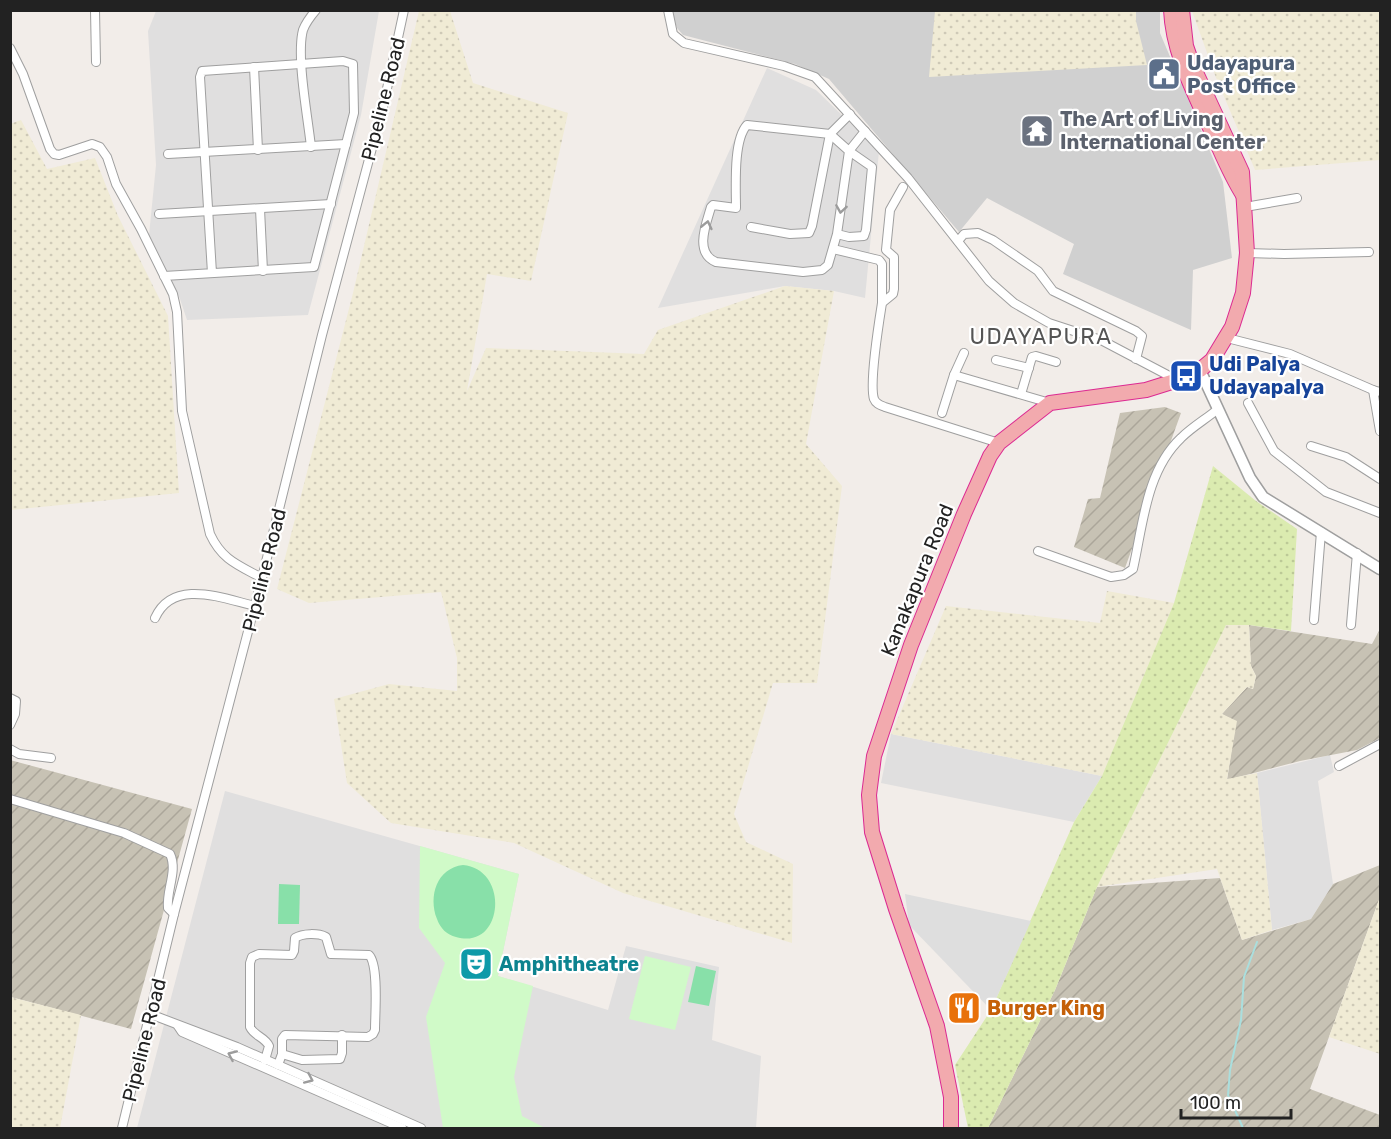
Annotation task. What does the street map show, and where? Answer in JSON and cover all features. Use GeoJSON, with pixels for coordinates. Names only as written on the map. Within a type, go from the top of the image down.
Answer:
{"type":"FeatureCollection","features":[{"type":"Feature","properties":{"kind":"highway"},"geometry":{"type":"LineString","coordinates":[[1050,403],[1146,390],[1200,370],[1212,360],[1227,338],[1243,293],[1247,253],[1245,202],[1226,167],[1189,68],[1175,44],[1171,10]]}},
{"type":"Feature","properties":{"kind":"highway"},"geometry":{"type":"LineString","coordinates":[[1182,10],[1189,68]]}},
{"type":"Feature","properties":{"kind":"highway","name":"Kanakapura Road"},"geometry":{"type":"LineString","coordinates":[[951,1128],[951,1097],[936,1026],[872,832],[869,795],[874,756],[911,645],[964,513],[990,456],[999,443],[1050,403]]}},
{"type":"Feature","properties":{"kind":"street"},"geometry":{"type":"LineString","coordinates":[[95,10],[96,62]]}},
{"type":"Feature","properties":{"kind":"street"},"geometry":{"type":"LineString","coordinates":[[311,147],[302,65],[303,32],[307,19],[316,10]]}},
{"type":"Feature","properties":{"kind":"street","name":"Pipeline Road"},"geometry":{"type":"LineString","coordinates":[[122,1128],[174,914],[255,606],[322,335],[383,107],[404,10]]}},
{"type":"Feature","properties":{"kind":"street"},"geometry":{"type":"LineString","coordinates":[[668,10],[673,34],[684,43],[784,66],[815,77],[908,178],[989,281],[1014,303],[1049,323],[1101,340],[1178,380]]}},
{"type":"Feature","properties":{"kind":"street"},"geometry":{"type":"LineString","coordinates":[[10,48],[23,74],[50,149],[54,154],[59,155],[92,144],[100,147],[107,157],[116,184],[173,294],[177,312],[182,411],[210,534],[216,548],[229,561],[262,578]]}},
{"type":"Feature","properties":{"kind":"street"},"geometry":{"type":"LineString","coordinates":[[164,276],[314,267],[354,113],[353,64],[343,62],[202,71],[200,77],[212,273]]}},
{"type":"Feature","properties":{"kind":"street"},"geometry":{"type":"LineString","coordinates":[[254,68],[258,150]]}},
{"type":"Feature","properties":{"kind":"street"},"geometry":{"type":"LineString","coordinates":[[751,227],[790,234],[809,233],[830,134],[850,114]]}},
{"type":"Feature","properties":{"kind":"street"},"geometry":{"type":"LineString","coordinates":[[837,234],[864,236],[872,166],[849,151],[830,134],[747,126],[742,131],[738,154],[736,208],[713,204],[704,232],[703,249],[711,260],[716,262],[803,272],[822,270],[828,265],[837,234],[849,151],[865,131]]}},
{"type":"Feature","properties":{"kind":"street"},"geometry":{"type":"LineString","coordinates":[[168,154],[346,144]]}},
{"type":"Feature","properties":{"kind":"street"},"geometry":{"type":"LineString","coordinates":[[882,303],[894,289],[894,257],[886,250],[890,210],[903,187]]}},
{"type":"Feature","properties":{"kind":"street"},"geometry":{"type":"LineString","coordinates":[[1245,202],[1297,198]]}},
{"type":"Feature","properties":{"kind":"street"},"geometry":{"type":"LineString","coordinates":[[159,214],[331,204]]}},
{"type":"Feature","properties":{"kind":"street"},"geometry":{"type":"LineString","coordinates":[[260,209],[263,271]]}},
{"type":"Feature","properties":{"kind":"street"},"geometry":{"type":"LineString","coordinates":[[958,241],[964,234],[978,233],[993,240],[1038,271],[1053,291],[1136,331],[1142,336],[1136,359]]}},
{"type":"Feature","properties":{"kind":"street"},"geometry":{"type":"LineString","coordinates":[[833,249],[879,260],[882,264],[882,303],[873,384],[877,404],[999,443]]}},
{"type":"Feature","properties":{"kind":"street"},"geometry":{"type":"LineString","coordinates":[[1247,253],[1369,252]]}},
{"type":"Feature","properties":{"kind":"street"},"geometry":{"type":"LineString","coordinates":[[1227,338],[1290,354],[1377,391],[1380,431]]}},
{"type":"Feature","properties":{"kind":"street"},"geometry":{"type":"LineString","coordinates":[[942,413],[954,375],[964,353]]}},
{"type":"Feature","properties":{"kind":"street"},"geometry":{"type":"LineString","coordinates":[[1021,394],[1032,357],[1056,362]]}},
{"type":"Feature","properties":{"kind":"street"},"geometry":{"type":"LineString","coordinates":[[996,360],[1029,368]]}},
{"type":"Feature","properties":{"kind":"street"},"geometry":{"type":"LineString","coordinates":[[1200,370],[1250,478],[1263,497],[1380,569]]}},
{"type":"Feature","properties":{"kind":"street"},"geometry":{"type":"LineString","coordinates":[[954,375],[1050,403]]}},
{"type":"Feature","properties":{"kind":"street"},"geometry":{"type":"LineString","coordinates":[[1248,403],[1275,451],[1326,492],[1380,513]]}},
{"type":"Feature","properties":{"kind":"street"},"geometry":{"type":"LineString","coordinates":[[1038,551],[1111,577],[1124,575],[1133,569],[1152,482],[1163,461],[1180,438],[1218,410]]}},
{"type":"Feature","properties":{"kind":"street"},"geometry":{"type":"LineString","coordinates":[[1311,446],[1346,458],[1380,478]]}},
{"type":"Feature","properties":{"kind":"street"},"geometry":{"type":"LineString","coordinates":[[1314,620],[1321,531]]}},
{"type":"Feature","properties":{"kind":"street"},"geometry":{"type":"LineString","coordinates":[[1351,625],[1357,553]]}},
{"type":"Feature","properties":{"kind":"street"},"geometry":{"type":"LineString","coordinates":[[154,618],[167,600],[182,595],[211,595],[255,606]]}},
{"type":"Feature","properties":{"kind":"street"},"geometry":{"type":"LineString","coordinates":[[10,698],[17,704],[10,725]]}},
{"type":"Feature","properties":{"kind":"street"},"geometry":{"type":"LineString","coordinates":[[1339,766],[1380,744]]}},
{"type":"Feature","properties":{"kind":"street"},"geometry":{"type":"LineString","coordinates":[[10,749],[18,754],[51,758]]}},
{"type":"Feature","properties":{"kind":"street"},"geometry":{"type":"LineString","coordinates":[[10,799],[124,833],[170,854],[174,862],[166,897],[168,908],[174,914]]}},
{"type":"Feature","properties":{"kind":"street"},"geometry":{"type":"LineString","coordinates":[[265,1060],[269,1046],[267,1041],[253,1033],[250,1027],[250,963],[252,957],[259,954],[292,955],[295,938],[300,935],[321,934],[326,938],[331,954],[369,955],[374,959],[375,1030],[373,1034],[368,1037],[285,1035],[282,1039],[282,1054],[278,1065]]}},
{"type":"Feature","properties":{"kind":"street"},"geometry":{"type":"LineString","coordinates":[[150,1014],[278,1065],[421,1128]]}},
{"type":"Feature","properties":{"kind":"street"},"geometry":{"type":"LineString","coordinates":[[178,1026],[182,1032],[234,1056],[402,1128]]}},
{"type":"Feature","properties":{"kind":"street"},"geometry":{"type":"LineString","coordinates":[[282,1054],[302,1060],[340,1059],[342,1035]]}},
{"type":"Feature","properties":{"kind":"shaded area"},"geometry":{"type":"Polygon","coordinates":[[[156,11],[379,11],[361,115],[308,315],[187,320],[180,299],[149,235],[156,165],[148,31],[156,11]]]}},
{"type":"Feature","properties":{"kind":"shaded area"},"geometry":{"type":"Polygon","coordinates":[[[419,11],[450,11],[473,83],[568,113],[531,281],[487,274],[467,391],[486,348],[644,354],[658,330],[785,286],[834,291],[806,444],[842,486],[817,683],[773,683],[734,814],[746,842],[793,864],[792,943],[623,893],[514,843],[391,823],[347,783],[334,699],[389,684],[457,691],[457,658],[441,592],[309,603],[277,589],[353,293],[419,11]]]}},
{"type":"Feature","properties":{"kind":"shaded area","name":"The Art of Living International Center"},"geometry":{"type":"Polygon","coordinates":[[[671,11],[1160,11],[1160,33],[1223,182],[1232,258],[1193,270],[1191,330],[1063,274],[1074,244],[987,198],[959,232],[829,79],[795,64],[683,35],[677,28],[671,11]]]}},
{"type":"Feature","properties":{"kind":"shaded area"},"geometry":{"type":"Polygon","coordinates":[[[935,11],[1136,11],[1136,21],[1147,65],[929,77],[935,11]]]}},
{"type":"Feature","properties":{"kind":"shaded area"},"geometry":{"type":"Polygon","coordinates":[[[1192,11],[1380,11],[1380,160],[1255,170],[1215,75],[1192,11]]]}},
{"type":"Feature","properties":{"kind":"shaded area"},"geometry":{"type":"Polygon","coordinates":[[[767,68],[816,90],[879,151],[865,298],[834,291],[785,286],[658,308],[767,68]]]}},
{"type":"Feature","properties":{"kind":"shaded area"},"geometry":{"type":"Polygon","coordinates":[[[21,120],[47,169],[95,158],[118,216],[168,316],[179,493],[11,510],[10,124],[21,120]]]}},
{"type":"Feature","properties":{"kind":"shaded area"},"geometry":{"type":"Polygon","coordinates":[[[1165,407],[1181,413],[1125,568],[1074,547],[1088,499],[1100,498],[1120,413],[1165,407]]]}},
{"type":"Feature","properties":{"kind":"shaded area"},"geometry":{"type":"Polygon","coordinates":[[[1107,591],[1174,603],[1102,776],[891,734],[946,606],[1100,623],[1107,591]]]}},
{"type":"Feature","properties":{"kind":"shaded area"},"geometry":{"type":"Polygon","coordinates":[[[1226,625],[1249,625],[1251,666],[1256,676],[1253,689],[1247,687],[1222,714],[1237,721],[1227,779],[1257,773],[1272,930],[1242,940],[1217,869],[1097,887],[1226,625]]]}},
{"type":"Feature","properties":{"kind":"shaded area"},"geometry":{"type":"Polygon","coordinates":[[[1249,625],[1372,644],[1380,629],[1380,738],[1357,750],[1300,761],[1227,780],[1236,722],[1222,714],[1247,687],[1253,689],[1256,676],[1251,666],[1249,625]]]}},
{"type":"Feature","properties":{"kind":"shaded area"},"geometry":{"type":"Polygon","coordinates":[[[891,734],[1102,776],[1074,822],[881,783],[891,734]]]}},
{"type":"Feature","properties":{"kind":"shaded area"},"geometry":{"type":"Polygon","coordinates":[[[1330,755],[1334,772],[1318,781],[1333,884],[1311,919],[1272,930],[1257,773],[1330,755]]]}},
{"type":"Feature","properties":{"kind":"shaded area"},"geometry":{"type":"Polygon","coordinates":[[[10,760],[192,809],[131,1029],[11,997],[10,760]]]}},
{"type":"Feature","properties":{"kind":"shaded area"},"geometry":{"type":"Polygon","coordinates":[[[225,791],[519,874],[498,976],[608,1010],[626,946],[719,967],[712,1040],[761,1056],[756,1128],[137,1128],[225,791]]]}},
{"type":"Feature","properties":{"kind":"shaded area"},"geometry":{"type":"Polygon","coordinates":[[[1380,865],[1380,897],[1310,1089],[1380,1115],[1380,1128],[988,1128],[1055,990],[1097,887],[1220,878],[1242,940],[1311,919],[1333,884],[1380,865]]]}},
{"type":"Feature","properties":{"kind":"shaded area"},"geometry":{"type":"Polygon","coordinates":[[[905,894],[1031,921],[991,1010],[909,925],[905,894]]]}},
{"type":"Feature","properties":{"kind":"shaded area"},"geometry":{"type":"Polygon","coordinates":[[[1380,897],[1380,1054],[1329,1037],[1380,897]]]}},
{"type":"Feature","properties":{"kind":"shaded area"},"geometry":{"type":"Polygon","coordinates":[[[10,997],[81,1015],[60,1128],[11,1128],[10,997]]]}},
{"type":"Feature","properties":{"kind":"green space"},"geometry":{"type":"Polygon","coordinates":[[[1213,466],[1256,501],[1297,529],[1291,631],[1249,625],[1226,625],[1097,887],[1055,990],[988,1128],[968,1128],[955,1065],[991,1010],[1074,822],[1102,776],[1174,603],[1213,466]]]}},
{"type":"Feature","properties":{"kind":"green space"},"geometry":{"type":"Polygon","coordinates":[[[420,846],[519,874],[498,976],[533,986],[514,1077],[522,1116],[545,1128],[443,1128],[426,1017],[445,963],[419,928],[420,846]]]}},
{"type":"Feature","properties":{"kind":"green space"},"geometry":{"type":"Polygon","coordinates":[[[463,865],[478,870],[488,880],[494,893],[495,908],[492,921],[484,932],[472,938],[456,937],[447,933],[440,925],[434,910],[434,893],[441,877],[454,867],[463,865]]]}},
{"type":"Feature","properties":{"kind":"green space"},"geometry":{"type":"Polygon","coordinates":[[[279,884],[300,885],[299,924],[278,924],[279,884]]]}},
{"type":"Feature","properties":{"kind":"green space"},"geometry":{"type":"Polygon","coordinates":[[[645,956],[691,967],[675,1030],[629,1019],[645,956]]]}},
{"type":"Feature","properties":{"kind":"green space"},"geometry":{"type":"Polygon","coordinates":[[[696,966],[716,971],[709,1006],[688,1002],[696,966]]]}},
{"type":"Feature","properties":{"kind":"waterway"},"geometry":{"type":"LineString","coordinates":[[1243,1128],[1228,1095],[1230,1070],[1241,1020],[1244,977],[1257,942]]}},
{"type":"Feature","properties":{"kind":"place","name":"Udayapura Post Office"},"geometry":{"type":"Point","coordinates":[1164,74]}},
{"type":"Feature","properties":{"kind":"place","name":"The Art of Living International Center"},"geometry":{"type":"Point","coordinates":[1037,131]}},
{"type":"Feature","properties":{"kind":"place","name":"Udi Palya Udayapalya"},"geometry":{"type":"Point","coordinates":[1186,376]}},
{"type":"Feature","properties":{"kind":"place","name":"Amphitheatre"},"geometry":{"type":"Point","coordinates":[476,964]}},
{"type":"Feature","properties":{"kind":"place","name":"Burger King"},"geometry":{"type":"Point","coordinates":[964,1008]}},
{"type":"Feature","properties":{"kind":"district","name":"UDAYAPURA"},"geometry":{"type":"Point","coordinates":[1041,336]}}]}
